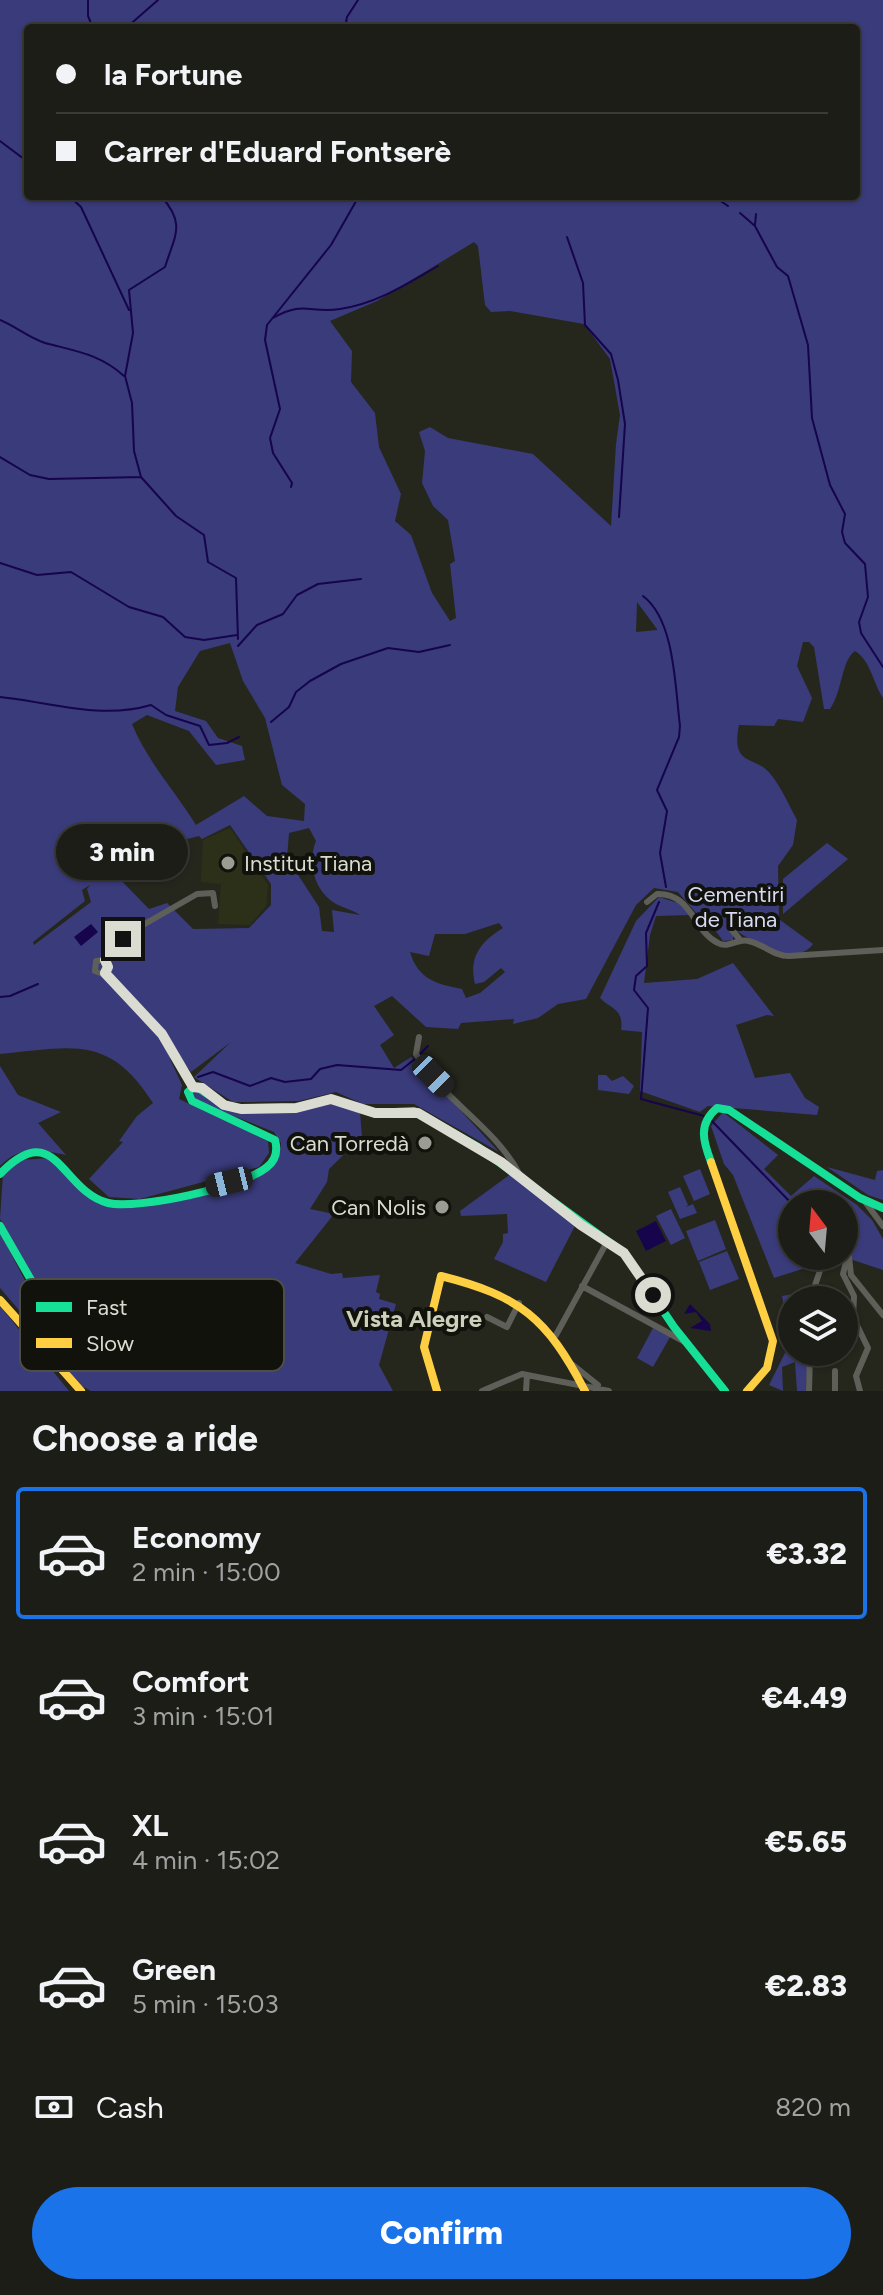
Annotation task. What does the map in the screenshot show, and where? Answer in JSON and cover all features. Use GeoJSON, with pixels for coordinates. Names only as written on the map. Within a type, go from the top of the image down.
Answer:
{"type":"FeatureCollection","features":[{"type":"Feature","properties":{"kind":"street"},"geometry":{"type":"LineString","coordinates":[[193,1087],[162,1034],[105,973],[97,973],[93,966],[98,960],[105,960],[136,929],[197,894],[213,893],[215,906]]}},
{"type":"Feature","properties":{"kind":"street"},"geometry":{"type":"LineString","coordinates":[[647,902],[657,894],[667,894],[694,914],[716,942],[727,945],[750,941],[781,956],[883,950]]}},
{"type":"Feature","properties":{"kind":"street"},"geometry":{"type":"LineString","coordinates":[[732,930],[741,941]]}},
{"type":"Feature","properties":{"kind":"street"},"geometry":{"type":"LineString","coordinates":[[105,960],[108,967],[105,973]]}},
{"type":"Feature","properties":{"kind":"street"},"geometry":{"type":"LineString","coordinates":[[419,1037],[416,1054],[425,1068],[488,1132],[521,1178]]}},
{"type":"Feature","properties":{"kind":"street"},"geometry":{"type":"LineString","coordinates":[[0,1174],[10,1162],[25,1155],[46,1154],[64,1164],[96,1198],[136,1206],[254,1175],[270,1166],[277,1150],[272,1136],[192,1101],[188,1094],[193,1087]]}},
{"type":"Feature","properties":{"kind":"street"},"geometry":{"type":"LineString","coordinates":[[193,1087],[202,1088],[224,1105],[241,1109],[296,1108],[331,1099],[375,1113],[414,1111],[478,1147],[624,1253],[725,1391]]}},
{"type":"Feature","properties":{"kind":"street"},"geometry":{"type":"LineString","coordinates":[[747,1391],[767,1368],[773,1341],[704,1143],[708,1116],[719,1108],[731,1111],[863,1200],[883,1208]]}},
{"type":"Feature","properties":{"kind":"street"},"geometry":{"type":"LineString","coordinates":[[863,1200],[883,1226]]}},
{"type":"Feature","properties":{"kind":"street"},"geometry":{"type":"LineString","coordinates":[[0,1226],[30,1279]]}},
{"type":"Feature","properties":{"kind":"street"},"geometry":{"type":"LineString","coordinates":[[556,1335],[607,1242]]}},
{"type":"Feature","properties":{"kind":"street"},"geometry":{"type":"LineString","coordinates":[[844,1270],[854,1296],[853,1317],[868,1348],[856,1376],[860,1391]]}},
{"type":"Feature","properties":{"kind":"street"},"geometry":{"type":"LineString","coordinates":[[851,1270],[851,1275],[883,1315]]}},
{"type":"Feature","properties":{"kind":"street"},"geometry":{"type":"LineString","coordinates":[[437,1391],[425,1369],[422,1345],[441,1276],[519,1303],[534,1312],[556,1335],[583,1387]]}},
{"type":"Feature","properties":{"kind":"street"},"geometry":{"type":"LineString","coordinates":[[582,1286],[688,1344]]}},
{"type":"Feature","properties":{"kind":"street"},"geometry":{"type":"LineString","coordinates":[[0,1300],[20,1323]]}},
{"type":"Feature","properties":{"kind":"street"},"geometry":{"type":"LineString","coordinates":[[487,1317],[507,1327],[519,1303]]}},
{"type":"Feature","properties":{"kind":"street"},"geometry":{"type":"LineString","coordinates":[[573,1365],[609,1391]]}},
{"type":"Feature","properties":{"kind":"street"},"geometry":{"type":"LineString","coordinates":[[809,1391],[810,1366]]}},
{"type":"Feature","properties":{"kind":"street"},"geometry":{"type":"LineString","coordinates":[[62,1371],[81,1391]]}},
{"type":"Feature","properties":{"kind":"street"},"geometry":{"type":"LineString","coordinates":[[835,1371],[835,1391]]}},
{"type":"Feature","properties":{"kind":"street"},"geometry":{"type":"LineString","coordinates":[[482,1391],[527,1375],[583,1387],[601,1387]]}},
{"type":"Feature","properties":{"kind":"street"},"geometry":{"type":"LineString","coordinates":[[526,1391],[527,1375]]}},
{"type":"Feature","properties":{"kind":"shaded area","name":"Institut Tiana"},"geometry":{"type":"Polygon","coordinates":[[[230,828],[268,885],[266,906],[250,925],[218,924],[221,884],[201,882],[203,840],[230,828]]]}},
{"type":"Feature","properties":{"kind":"shaded area"},"geometry":{"type":"Polygon","coordinates":[[[91,924],[98,932],[81,946],[74,937],[91,924]]]}},
{"type":"Feature","properties":{"kind":"shaded area"},"geometry":{"type":"Polygon","coordinates":[[[656,1221],[666,1241],[646,1251],[636,1231],[656,1221]]]}},
{"type":"Feature","properties":{"kind":"shaded area"},"geometry":{"type":"Polygon","coordinates":[[[690,1304],[710,1324],[711,1331],[690,1328],[702,1321],[696,1312],[684,1314],[690,1304]]]}},
{"type":"Feature","properties":{"kind":"green space","name":"Cementiri de Tiana"},"geometry":{"type":"Polygon","coordinates":[[[0,0],[883,0],[883,698],[868,666],[855,651],[847,662],[830,709],[824,709],[814,647],[809,642],[803,642],[797,666],[812,698],[803,722],[778,719],[774,726],[739,725],[737,739],[742,755],[772,776],[797,820],[793,845],[778,866],[779,918],[776,917],[813,944],[796,954],[785,953],[733,929],[733,940],[723,941],[707,919],[703,921],[678,892],[654,888],[636,905],[586,999],[558,1004],[538,1018],[513,1024],[514,1019],[461,1023],[458,1029],[426,1027],[392,996],[374,1006],[394,1035],[380,1045],[394,1068],[411,1057],[499,1152],[414,1104],[363,1104],[336,1092],[299,1101],[233,1102],[194,1077],[231,1042],[191,1072],[178,1055],[170,1059],[182,1085],[179,1099],[268,1141],[269,1153],[259,1167],[140,1199],[109,1197],[89,1179],[123,1142],[119,1141],[137,1116],[153,1103],[121,1065],[105,1055],[69,1048],[0,1054],[0,0]],[[474,242],[377,301],[330,321],[352,351],[351,382],[375,413],[379,447],[401,494],[395,521],[411,535],[432,593],[450,621],[456,618],[450,564],[455,561],[448,520],[433,506],[422,483],[425,451],[419,432],[430,427],[448,438],[533,454],[611,526],[620,415],[610,359],[584,324],[510,311],[491,312],[485,305],[478,246],[474,242]],[[637,602],[636,632],[657,630],[637,602]],[[230,643],[200,651],[178,687],[175,711],[206,721],[218,738],[242,746],[245,760],[216,765],[189,731],[147,715],[132,724],[153,763],[196,825],[244,796],[267,816],[304,821],[305,804],[282,785],[265,718],[243,681],[230,643]],[[230,825],[202,839],[199,836],[127,854],[125,861],[112,871],[149,909],[167,903],[193,929],[249,928],[271,905],[271,884],[230,825]],[[309,828],[289,833],[287,858],[319,907],[322,931],[334,932],[332,910],[360,915],[336,904],[322,892],[314,876],[312,858],[316,841],[309,828]],[[90,885],[82,890],[85,901],[33,942],[34,945],[91,902],[87,889],[90,885]],[[499,923],[465,934],[435,934],[429,956],[410,952],[413,961],[429,979],[462,989],[466,998],[480,993],[505,972],[501,968],[484,982],[475,984],[475,957],[483,944],[503,928],[499,923]]]}},
{"type":"Feature","properties":{"kind":"green space"},"geometry":{"type":"Polygon","coordinates":[[[827,843],[848,859],[783,914],[783,879],[827,843]]]}},
{"type":"Feature","properties":{"kind":"green space"},"geometry":{"type":"Polygon","coordinates":[[[659,897],[678,903],[690,915],[656,916],[650,935],[644,983],[697,979],[733,963],[774,1016],[767,1015],[736,1025],[755,1078],[790,1073],[805,1098],[819,1107],[817,1115],[708,1106],[700,1112],[640,1091],[642,1032],[621,1030],[618,1013],[600,998],[636,921],[659,897]]]}},
{"type":"Feature","properties":{"kind":"green space"},"geometry":{"type":"Polygon","coordinates":[[[0,1066],[18,1095],[61,1112],[38,1123],[66,1155],[30,1150],[15,1155],[0,1166],[0,1066]]]}},
{"type":"Feature","properties":{"kind":"green space"},"geometry":{"type":"Polygon","coordinates":[[[598,1075],[606,1075],[612,1081],[623,1076],[634,1086],[629,1094],[598,1090],[598,1075]]]}},
{"type":"Feature","properties":{"kind":"green space"},"geometry":{"type":"Polygon","coordinates":[[[194,1089],[234,1110],[327,1101],[360,1112],[362,1137],[329,1169],[327,1182],[310,1209],[334,1214],[295,1263],[331,1274],[342,1273],[343,1278],[380,1275],[376,1292],[380,1294],[379,1299],[396,1304],[379,1365],[393,1391],[91,1391],[67,1371],[284,1371],[284,1279],[34,1279],[0,1219],[3,1174],[22,1160],[49,1158],[91,1197],[116,1208],[250,1180],[280,1152],[281,1143],[274,1132],[192,1097],[194,1089]]]}},
{"type":"Feature","properties":{"kind":"green space"},"geometry":{"type":"Polygon","coordinates":[[[723,1112],[778,1155],[764,1169],[785,1190],[778,1190],[778,1270],[799,1270],[774,1278],[733,1175],[724,1164],[711,1126],[723,1112]]]}},
{"type":"Feature","properties":{"kind":"green space"},"geometry":{"type":"Polygon","coordinates":[[[827,1167],[875,1180],[877,1171],[883,1170],[883,1200],[868,1195],[827,1167]]]}},
{"type":"Feature","properties":{"kind":"green space"},"geometry":{"type":"Polygon","coordinates":[[[700,1169],[710,1194],[694,1201],[683,1176],[700,1169]]]}},
{"type":"Feature","properties":{"kind":"green space"},"geometry":{"type":"Polygon","coordinates":[[[512,1173],[576,1224],[546,1282],[494,1259],[503,1242],[503,1234],[508,1233],[507,1214],[461,1216],[460,1211],[512,1173]]]}},
{"type":"Feature","properties":{"kind":"green space"},"geometry":{"type":"Polygon","coordinates":[[[814,1176],[835,1190],[798,1190],[814,1176]]]}},
{"type":"Feature","properties":{"kind":"green space"},"geometry":{"type":"Polygon","coordinates":[[[680,1187],[688,1205],[686,1207],[693,1204],[697,1213],[680,1219],[668,1192],[680,1187]]]}},
{"type":"Feature","properties":{"kind":"green space"},"geometry":{"type":"Polygon","coordinates":[[[858,1206],[872,1220],[883,1239],[883,1270],[858,1262],[858,1206]]]}},
{"type":"Feature","properties":{"kind":"green space"},"geometry":{"type":"Polygon","coordinates":[[[671,1209],[685,1238],[671,1245],[656,1216],[671,1209]]]}},
{"type":"Feature","properties":{"kind":"green space"},"geometry":{"type":"Polygon","coordinates":[[[715,1220],[726,1249],[698,1261],[686,1231],[715,1220]]]}},
{"type":"Feature","properties":{"kind":"green space"},"geometry":{"type":"Polygon","coordinates":[[[0,1232],[24,1279],[20,1279],[20,1311],[0,1288],[0,1232]]]}},
{"type":"Feature","properties":{"kind":"green space"},"geometry":{"type":"Polygon","coordinates":[[[727,1251],[739,1279],[710,1290],[699,1262],[727,1251]]]}},
{"type":"Feature","properties":{"kind":"green space"},"geometry":{"type":"Polygon","coordinates":[[[0,1306],[20,1331],[20,1371],[53,1371],[69,1391],[0,1391],[0,1306]]]}},
{"type":"Feature","properties":{"kind":"green space"},"geometry":{"type":"Polygon","coordinates":[[[653,1328],[670,1337],[653,1367],[637,1358],[653,1328]]]}},
{"type":"Feature","properties":{"kind":"green space"},"geometry":{"type":"Polygon","coordinates":[[[778,1366],[785,1366],[782,1367],[783,1391],[769,1385],[778,1366]]]}},
{"type":"Feature","properties":{"kind":"green space"},"geometry":{"type":"Polygon","coordinates":[[[795,1366],[807,1366],[806,1391],[797,1391],[795,1366]]]}},
{"type":"Feature","properties":{"kind":"waterway"},"geometry":{"type":"LineString","coordinates":[[88,0],[91,24]]}},
{"type":"Feature","properties":{"kind":"waterway"},"geometry":{"type":"LineString","coordinates":[[131,24],[158,0]]}},
{"type":"Feature","properties":{"kind":"waterway"},"geometry":{"type":"LineString","coordinates":[[346,24],[358,0]]}},
{"type":"Feature","properties":{"kind":"waterway"},"geometry":{"type":"LineString","coordinates":[[0,141],[24,159]]}},
{"type":"Feature","properties":{"kind":"waterway"},"geometry":{"type":"LineString","coordinates":[[73,200],[81,207],[129,310]]}},
{"type":"Feature","properties":{"kind":"waterway"},"geometry":{"type":"LineString","coordinates":[[164,200],[176,222],[165,267],[129,290],[133,333],[125,376],[132,403],[134,451],[141,477],[176,516],[204,535],[208,562],[236,578],[238,639]]}},
{"type":"Feature","properties":{"kind":"waterway"},"geometry":{"type":"LineString","coordinates":[[291,487],[292,483],[273,453],[270,438],[280,409],[265,340],[267,325],[331,245],[357,200]]}},
{"type":"Feature","properties":{"kind":"waterway"},"geometry":{"type":"LineString","coordinates":[[719,200],[728,206]]}},
{"type":"Feature","properties":{"kind":"waterway"},"geometry":{"type":"LineString","coordinates":[[740,213],[755,226],[777,267],[788,276],[808,345],[812,418],[830,485],[845,514],[842,532],[845,543],[865,564],[868,597],[859,622],[861,633],[883,667]]}},
{"type":"Feature","properties":{"kind":"waterway"},"geometry":{"type":"LineString","coordinates":[[755,225],[756,214]]}},
{"type":"Feature","properties":{"kind":"waterway"},"geometry":{"type":"LineString","coordinates":[[567,237],[583,283],[585,325],[611,354],[618,380],[625,424],[619,517]]}},
{"type":"Feature","properties":{"kind":"waterway"},"geometry":{"type":"LineString","coordinates":[[273,318],[292,310],[330,310],[366,303],[438,266]]}},
{"type":"Feature","properties":{"kind":"waterway"},"geometry":{"type":"LineString","coordinates":[[0,320],[39,341],[96,358],[124,376]]}},
{"type":"Feature","properties":{"kind":"waterway"},"geometry":{"type":"LineString","coordinates":[[0,457],[30,475],[49,479],[141,477]]}},
{"type":"Feature","properties":{"kind":"waterway"},"geometry":{"type":"LineString","coordinates":[[0,563],[37,575],[71,572],[129,607],[163,617],[185,637],[204,640],[237,635]]}},
{"type":"Feature","properties":{"kind":"waterway"},"geometry":{"type":"LineString","coordinates":[[238,646],[257,625],[283,614],[297,595],[318,584],[361,579]]}},
{"type":"Feature","properties":{"kind":"waterway"},"geometry":{"type":"LineString","coordinates":[[643,596],[654,607],[667,637],[675,674],[680,726],[679,737],[657,790],[667,811],[660,853],[666,887]]}},
{"type":"Feature","properties":{"kind":"waterway"},"geometry":{"type":"LineString","coordinates":[[271,722],[289,707],[296,692],[341,664],[388,648],[419,652],[450,645]]}},
{"type":"Feature","properties":{"kind":"waterway"},"geometry":{"type":"LineString","coordinates":[[0,697],[94,710],[113,711],[151,705],[166,715],[200,726],[209,745],[227,743],[239,737]]}},
{"type":"Feature","properties":{"kind":"waterway"},"geometry":{"type":"LineString","coordinates":[[659,902],[646,933],[647,966],[636,976],[634,990],[648,1008],[641,1099],[704,1116]]}},
{"type":"Feature","properties":{"kind":"waterway"},"geometry":{"type":"LineString","coordinates":[[0,997],[38,984]]}},
{"type":"Feature","properties":{"kind":"waterway"},"geometry":{"type":"LineString","coordinates":[[420,1054],[428,1046]]}},
{"type":"Feature","properties":{"kind":"waterway"},"geometry":{"type":"LineString","coordinates":[[198,1077],[213,1072],[250,1086],[271,1078],[285,1082],[311,1079],[320,1069],[337,1065],[401,1070],[415,1059]]}},
{"type":"Feature","properties":{"kind":"waterway"},"geometry":{"type":"LineString","coordinates":[[709,1118],[778,1190]]}},
{"type":"Feature","properties":{"kind":"traffic: fast"},"geometry":{"type":"LineString","coordinates":[[0,1174],[19,1158],[34,1152],[57,1162],[92,1196],[108,1203],[122,1204],[165,1200],[214,1189],[255,1175],[270,1164],[276,1155],[275,1140],[192,1101],[188,1092],[195,1086],[224,1105],[241,1109],[296,1108],[331,1099],[375,1113],[414,1111],[478,1147],[624,1253],[674,1327],[725,1391]]}},
{"type":"Feature","properties":{"kind":"traffic: fast"},"geometry":{"type":"LineString","coordinates":[[711,1162],[704,1140],[707,1120],[717,1108],[729,1110],[860,1198],[883,1208]]}},
{"type":"Feature","properties":{"kind":"traffic: fast"},"geometry":{"type":"LineString","coordinates":[[0,1226],[30,1279]]}},
{"type":"Feature","properties":{"kind":"traffic: slow"},"geometry":{"type":"LineString","coordinates":[[711,1162],[773,1341],[767,1368],[747,1391]]}},
{"type":"Feature","properties":{"kind":"traffic: slow"},"geometry":{"type":"LineString","coordinates":[[437,1391],[424,1347],[441,1276],[491,1292],[528,1314],[558,1345],[585,1391]]}},
{"type":"Feature","properties":{"kind":"traffic: slow"},"geometry":{"type":"LineString","coordinates":[[0,1300],[20,1322]]}},
{"type":"Feature","properties":{"kind":"traffic: slow"},"geometry":{"type":"LineString","coordinates":[[63,1371],[81,1391]]}},
{"type":"Feature","properties":{"kind":"place","name":"Institut Tiana"},"geometry":{"type":"Point","coordinates":[228,863]}},
{"type":"Feature","properties":{"kind":"place","name":"Can Torredà"},"geometry":{"type":"Point","coordinates":[425,1143]}},
{"type":"Feature","properties":{"kind":"place","name":"Can Nolis"},"geometry":{"type":"Point","coordinates":[442,1207]}},
{"type":"Feature","properties":{"kind":"district","name":"Vista Alegre"},"geometry":{"type":"Point","coordinates":[414,1318]}},
{"type":"Feature","properties":{"kind":"route"},"geometry":{"type":"LineString","coordinates":[[123,939],[105,960],[108,969],[105,973],[162,1034],[193,1087],[202,1088],[224,1105],[241,1109],[288,1109],[331,1099],[375,1113],[408,1110],[418,1113],[501,1162],[581,1225],[624,1253],[653,1295]]}}]}
